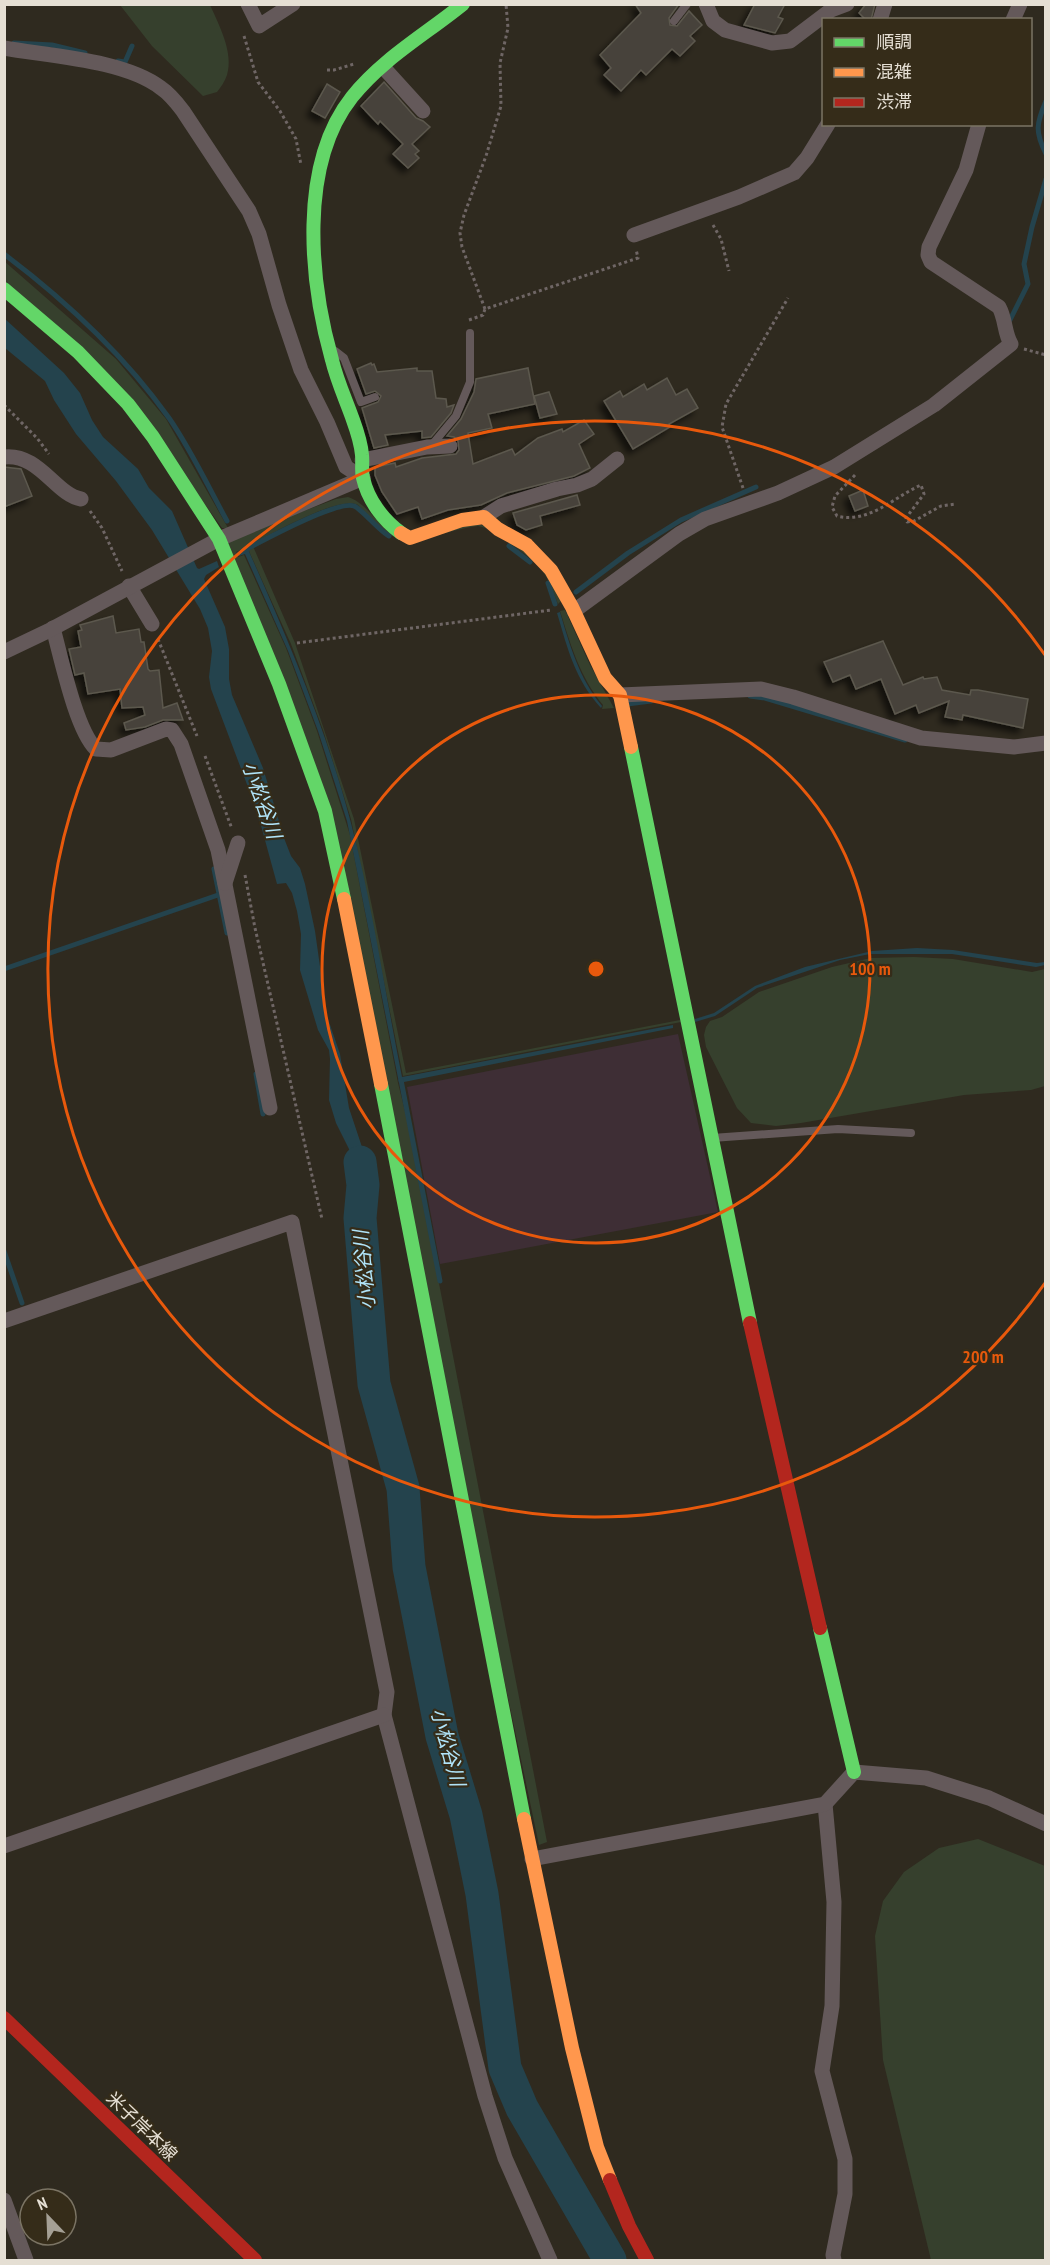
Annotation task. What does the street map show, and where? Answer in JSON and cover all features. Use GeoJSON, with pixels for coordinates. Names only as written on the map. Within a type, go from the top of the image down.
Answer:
{"type":"FeatureCollection","features":[{"type":"Feature","properties":{"kind":"street"},"geometry":{"type":"LineString","coordinates":[[248,4],[259,26],[293,4]]}},
{"type":"Feature","properties":{"kind":"street"},"geometry":{"type":"LineString","coordinates":[[463,4],[366,81],[342,112],[332,131],[319,174],[315,262],[320,309],[328,346],[362,449],[363,478],[379,513],[396,532],[410,538],[462,520],[484,518],[501,506],[577,485],[592,479],[616,459]]}},
{"type":"Feature","properties":{"kind":"street"},"geometry":{"type":"LineString","coordinates":[[706,4],[713,21],[725,30],[772,43],[790,41],[830,7],[847,4]]}},
{"type":"Feature","properties":{"kind":"street"},"geometry":{"type":"LineString","coordinates":[[1014,18],[1020,4]]}},
{"type":"Feature","properties":{"kind":"street"},"geometry":{"type":"LineString","coordinates":[[4,48],[61,55],[127,72],[160,87],[183,111],[249,211],[259,234],[301,370],[327,422],[345,467],[363,478]]}},
{"type":"Feature","properties":{"kind":"street"},"geometry":{"type":"LineString","coordinates":[[384,67],[423,111]]}},
{"type":"Feature","properties":{"kind":"street"},"geometry":{"type":"LineString","coordinates":[[634,235],[739,197],[794,173],[807,158],[827,126]]}},
{"type":"Feature","properties":{"kind":"street"},"geometry":{"type":"LineString","coordinates":[[572,607],[679,534],[705,519],[778,493],[834,467],[934,405],[1011,344],[1005,333],[1003,315],[999,307],[931,262],[928,255],[929,247],[966,170],[978,126]]}},
{"type":"Feature","properties":{"kind":"street"},"geometry":{"type":"LineString","coordinates":[[4,289],[83,354],[112,385],[143,422],[206,522],[213,542],[279,684],[325,811],[358,965],[532,1859],[572,2048],[597,2147],[629,2226],[647,2260]]}},
{"type":"Feature","properties":{"kind":"street"},"geometry":{"type":"LineString","coordinates":[[362,460],[430,447],[450,446]]}},
{"type":"Feature","properties":{"kind":"street"},"geometry":{"type":"LineString","coordinates":[[4,457],[15,456],[25,461],[49,476],[75,498],[81,499]]}},
{"type":"Feature","properties":{"kind":"street"},"geometry":{"type":"LineString","coordinates":[[5,651],[53,628],[213,542],[363,478]]}},
{"type":"Feature","properties":{"kind":"street"},"geometry":{"type":"LineString","coordinates":[[484,518],[498,529],[527,545],[551,570],[572,607],[605,678],[620,695],[741,1286],[854,1772]]}},
{"type":"Feature","properties":{"kind":"street"},"geometry":{"type":"LineString","coordinates":[[133,584],[152,624]]}},
{"type":"Feature","properties":{"kind":"street"},"geometry":{"type":"LineString","coordinates":[[53,628],[88,742],[96,749],[111,750],[166,729],[172,730],[180,744],[218,850],[270,1108]]}},
{"type":"Feature","properties":{"kind":"street"},"geometry":{"type":"LineString","coordinates":[[620,695],[761,689],[921,738],[1014,747],[1046,743]]}},
{"type":"Feature","properties":{"kind":"street"},"geometry":{"type":"LineString","coordinates":[[225,882],[238,843]]}},
{"type":"Feature","properties":{"kind":"street"},"geometry":{"type":"LineString","coordinates":[[4,1321],[292,1222],[387,1692],[384,1715],[485,2096],[506,2158],[550,2260]]}},
{"type":"Feature","properties":{"kind":"street"},"geometry":{"type":"LineString","coordinates":[[4,1846],[384,1715]]}},
{"type":"Feature","properties":{"kind":"street"},"geometry":{"type":"LineString","coordinates":[[532,1859],[825,1804],[854,1772]]}},
{"type":"Feature","properties":{"kind":"street"},"geometry":{"type":"LineString","coordinates":[[854,1772],[926,1778],[989,1798],[1046,1824]]}},
{"type":"Feature","properties":{"kind":"street"},"geometry":{"type":"LineString","coordinates":[[825,1804],[834,1902],[832,2006],[822,2071],[845,2159],[845,2194],[833,2255],[834,2260]]}},
{"type":"Feature","properties":{"kind":"street","name":"米子岸本線"},"geometry":{"type":"LineString","coordinates":[[4,2018],[255,2260]]}},
{"type":"Feature","properties":{"kind":"street"},"geometry":{"type":"LineString","coordinates":[[4,2200],[26,2260]]}},
{"type":"Feature","properties":{"kind":"lane"},"geometry":{"type":"LineString","coordinates":[[674,21],[687,4]]}},
{"type":"Feature","properties":{"kind":"lane"},"geometry":{"type":"LineString","coordinates":[[430,447],[456,416],[470,382],[470,333]]}},
{"type":"Feature","properties":{"kind":"lane"},"geometry":{"type":"LineString","coordinates":[[328,346],[344,358],[361,402],[375,397]]}},
{"type":"Feature","properties":{"kind":"lane"},"geometry":{"type":"LineString","coordinates":[[711,1138],[838,1129],[911,1133]]}},
{"type":"Feature","properties":{"kind":"path"},"geometry":{"type":"LineString","coordinates":[[470,333],[465,327],[466,321],[483,315],[485,309],[462,247],[460,233],[501,106],[500,63],[508,28],[506,4]]}},
{"type":"Feature","properties":{"kind":"path"},"geometry":{"type":"LineString","coordinates":[[242,28],[258,82],[296,139],[305,177],[309,184],[317,186]]}},
{"type":"Feature","properties":{"kind":"path"},"geometry":{"type":"LineString","coordinates":[[706,209],[721,239],[729,271]]}},
{"type":"Feature","properties":{"kind":"path"},"geometry":{"type":"LineString","coordinates":[[485,309],[638,258],[634,235]]}},
{"type":"Feature","properties":{"kind":"path"},"geometry":{"type":"LineString","coordinates":[[749,503],[722,426],[726,404],[788,297]]}},
{"type":"Feature","properties":{"kind":"path"},"geometry":{"type":"LineString","coordinates":[[1011,344],[1046,355]]}},
{"type":"Feature","properties":{"kind":"path"},"geometry":{"type":"LineString","coordinates":[[856,473],[835,496],[832,507],[837,516],[847,519],[884,508],[921,484],[924,494],[906,518],[907,522],[914,521],[941,506],[956,504]]}},
{"type":"Feature","properties":{"kind":"path"},"geometry":{"type":"LineString","coordinates":[[297,643],[572,607]]}},
{"type":"Feature","properties":{"kind":"shaded area"},"geometry":{"type":"Polygon","coordinates":[[[678,1034],[718,1212],[440,1264],[407,1087],[678,1034]]]}},
{"type":"Feature","properties":{"kind":"green space"},"geometry":{"type":"Polygon","coordinates":[[[120,5],[210,5],[229,58],[227,75],[217,92],[203,96],[152,46],[120,5]]]}},
{"type":"Feature","properties":{"kind":"green space"},"geometry":{"type":"Polygon","coordinates":[[[4,261],[116,359],[166,419],[228,528],[222,528],[146,422],[5,284],[4,261]]]}},
{"type":"Feature","properties":{"kind":"green space"},"geometry":{"type":"Polygon","coordinates":[[[348,497],[364,506],[384,527],[398,538],[389,534],[375,523],[358,505],[348,504],[321,510],[252,544],[295,643],[354,819],[406,1073],[680,1020],[681,1022],[403,1076],[351,819],[323,730],[291,644],[247,547],[236,552],[238,557],[244,555],[286,648],[317,731],[350,835],[547,1842],[539,1845],[418,1269],[336,848],[303,739],[261,633],[230,563],[228,544],[232,538],[336,499],[348,497]]]}},
{"type":"Feature","properties":{"kind":"green space"},"geometry":{"type":"Polygon","coordinates":[[[471,525],[481,525],[493,529],[505,535],[538,561],[553,579],[562,600],[558,604],[546,577],[535,563],[486,528],[478,526],[426,538],[471,525]]]}},
{"type":"Feature","properties":{"kind":"green space"},"geometry":{"type":"Polygon","coordinates":[[[565,610],[590,665],[614,708],[602,709],[603,705],[582,672],[560,611],[565,610]]]}},
{"type":"Feature","properties":{"kind":"green space"},"geometry":{"type":"Polygon","coordinates":[[[871,958],[953,959],[1032,972],[1045,969],[1045,1086],[1031,1090],[964,1095],[776,1126],[751,1123],[737,1108],[706,1047],[704,1035],[710,1021],[722,1017],[759,992],[832,967],[871,958]]]}},
{"type":"Feature","properties":{"kind":"green space"},"geometry":{"type":"Polygon","coordinates":[[[978,1839],[1045,1866],[1045,2260],[931,2260],[883,2060],[875,1936],[883,1901],[904,1872],[939,1848],[978,1839]]]}},
{"type":"Feature","properties":{"kind":"water"},"geometry":{"type":"Polygon","coordinates":[[[4,318],[64,373],[80,393],[92,420],[103,437],[138,469],[149,488],[172,511],[197,568],[217,561],[219,567],[206,575],[204,579],[225,627],[232,695],[263,768],[284,838],[291,856],[300,868],[305,884],[315,931],[327,1016],[340,1054],[349,1108],[365,1156],[369,1177],[370,1197],[364,1214],[353,1191],[356,1176],[349,1149],[336,1123],[329,1100],[329,1050],[318,1030],[300,970],[301,934],[297,911],[292,893],[286,883],[277,884],[257,811],[211,689],[209,677],[212,651],[208,628],[200,609],[152,530],[116,481],[76,434],[54,400],[45,381],[5,348],[4,318]]]}},
{"type":"Feature","properties":{"kind":"water"},"geometry":{"type":"Polygon","coordinates":[[[247,547],[305,683],[341,788],[366,886],[402,1077],[673,1025],[673,1028],[399,1083],[347,821],[318,731],[288,651],[245,554],[239,556],[236,553],[247,547]]]}},
{"type":"Feature","properties":{"kind":"water"},"geometry":{"type":"Polygon","coordinates":[[[560,612],[576,661],[587,684],[602,706],[601,708],[573,664],[557,613],[560,612]]]}},
{"type":"Feature","properties":{"kind":"water"},"geometry":{"type":"Polygon","coordinates":[[[917,948],[953,950],[1037,963],[1045,962],[1045,965],[1036,967],[952,954],[870,954],[840,960],[757,988],[715,1016],[695,1022],[695,1019],[714,1013],[755,986],[805,967],[872,951],[917,948]]]}},
{"type":"Feature","properties":{"kind":"building"},"geometry":{"type":"Polygon","coordinates":[[[635,4],[679,4],[669,18],[670,25],[677,26],[689,11],[702,25],[690,36],[695,41],[680,56],[672,49],[646,75],[641,70],[621,91],[604,75],[611,68],[600,55],[641,13],[635,4]]]}},
{"type":"Feature","properties":{"kind":"building"},"geometry":{"type":"Polygon","coordinates":[[[755,4],[785,4],[778,17],[783,19],[775,33],[744,25],[755,4]]]}},
{"type":"Feature","properties":{"kind":"building"},"geometry":{"type":"Polygon","coordinates":[[[866,4],[875,4],[872,18],[864,18],[859,13],[866,4]]]}},
{"type":"Feature","properties":{"kind":"building"},"geometry":{"type":"Polygon","coordinates":[[[384,82],[416,118],[430,127],[412,144],[419,151],[415,154],[419,158],[408,168],[393,154],[403,144],[380,121],[378,124],[361,106],[384,82]]]}},
{"type":"Feature","properties":{"kind":"building"},"geometry":{"type":"Polygon","coordinates":[[[327,84],[340,92],[325,118],[312,111],[327,84]]]}},
{"type":"Feature","properties":{"kind":"building"},"geometry":{"type":"Polygon","coordinates":[[[371,363],[374,364],[377,372],[417,368],[417,371],[432,371],[436,398],[446,399],[447,407],[454,405],[451,413],[431,437],[422,438],[422,431],[385,435],[388,445],[374,448],[362,408],[378,402],[381,396],[375,391],[366,394],[357,369],[371,363]]]}},
{"type":"Feature","properties":{"kind":"building"},"geometry":{"type":"Polygon","coordinates":[[[528,368],[535,404],[488,414],[492,428],[468,433],[473,464],[512,449],[515,455],[538,438],[562,429],[563,432],[584,420],[594,434],[579,444],[590,468],[574,476],[507,493],[481,505],[448,510],[422,519],[418,507],[397,514],[382,492],[375,475],[375,467],[395,463],[396,467],[422,458],[456,454],[459,450],[458,441],[454,437],[447,436],[461,419],[474,392],[476,379],[528,368]]]}},
{"type":"Feature","properties":{"kind":"building"},"geometry":{"type":"Polygon","coordinates":[[[667,378],[676,395],[687,389],[698,408],[669,424],[670,427],[633,449],[604,401],[620,391],[623,397],[644,384],[647,390],[667,378]]]}},
{"type":"Feature","properties":{"kind":"building"},"geometry":{"type":"Polygon","coordinates":[[[549,392],[557,414],[540,418],[534,396],[549,392]]]}},
{"type":"Feature","properties":{"kind":"building"},"geometry":{"type":"Polygon","coordinates":[[[4,467],[21,469],[32,496],[4,507],[4,467]]]}},
{"type":"Feature","properties":{"kind":"building"},"geometry":{"type":"Polygon","coordinates":[[[863,490],[868,506],[855,511],[849,496],[863,490]]]}},
{"type":"Feature","properties":{"kind":"building"},"geometry":{"type":"Polygon","coordinates":[[[577,495],[580,505],[540,516],[542,525],[526,530],[517,525],[513,513],[577,495]]]}},
{"type":"Feature","properties":{"kind":"building"},"geometry":{"type":"Polygon","coordinates":[[[113,616],[116,633],[139,629],[141,642],[144,642],[148,669],[150,671],[159,670],[163,708],[177,703],[183,720],[163,720],[145,727],[126,730],[124,723],[145,715],[143,707],[122,708],[120,689],[88,694],[84,673],[75,675],[69,649],[81,647],[78,631],[82,630],[80,625],[113,616]]]}},
{"type":"Feature","properties":{"kind":"building"},"geometry":{"type":"Polygon","coordinates":[[[883,641],[903,685],[923,677],[924,679],[937,677],[942,690],[970,695],[971,690],[978,690],[1028,699],[1023,728],[963,715],[962,720],[945,717],[949,701],[919,713],[916,705],[895,714],[881,679],[856,689],[850,675],[833,682],[824,662],[883,641]]]}},
{"type":"Feature","properties":{"kind":"waterway"},"geometry":{"type":"LineString","coordinates":[[14,43],[52,45],[85,53]]}},
{"type":"Feature","properties":{"kind":"waterway"},"geometry":{"type":"LineString","coordinates":[[118,61],[125,62],[132,46]]}},
{"type":"Feature","properties":{"kind":"waterway"},"geometry":{"type":"LineString","coordinates":[[1046,101],[1038,128],[1046,154]]}},
{"type":"Feature","properties":{"kind":"waterway"},"geometry":{"type":"LineString","coordinates":[[1010,320],[1028,284],[1024,264],[1046,179]]}},
{"type":"Feature","properties":{"kind":"waterway"},"geometry":{"type":"LineString","coordinates":[[4,254],[71,309],[133,372],[177,430],[227,521]]}},
{"type":"Feature","properties":{"kind":"waterway"},"geometry":{"type":"LineString","coordinates":[[576,592],[628,553],[681,520],[756,487]]}},
{"type":"Feature","properties":{"kind":"waterway"},"geometry":{"type":"LineString","coordinates":[[243,551],[299,522],[345,506],[357,508],[389,536]]}},
{"type":"Feature","properties":{"kind":"waterway"},"geometry":{"type":"LineString","coordinates":[[509,546],[530,562]]}},
{"type":"Feature","properties":{"kind":"waterway"},"geometry":{"type":"LineString","coordinates":[[548,583],[555,604]]}},
{"type":"Feature","properties":{"kind":"waterway"},"geometry":{"type":"LineString","coordinates":[[750,696],[765,698],[905,740]]}},
{"type":"Feature","properties":{"kind":"waterway"},"geometry":{"type":"LineString","coordinates":[[627,704],[651,701]]}},
{"type":"Feature","properties":{"kind":"waterway"},"geometry":{"type":"LineString","coordinates":[[214,869],[227,933]]}},
{"type":"Feature","properties":{"kind":"waterway"},"geometry":{"type":"LineString","coordinates":[[4,969],[218,895]]}},
{"type":"Feature","properties":{"kind":"waterway"},"geometry":{"type":"LineString","coordinates":[[256,1074],[263,1114]]}},
{"type":"Feature","properties":{"kind":"waterway"},"geometry":{"type":"LineString","coordinates":[[401,1080],[440,1281]]}},
{"type":"Feature","properties":{"kind":"waterway","name":"小松谷川"},"geometry":{"type":"LineString","coordinates":[[360,1162],[363,1185],[360,1218],[374,1384],[403,1488],[409,1567],[442,1736],[466,1815],[482,1894],[505,2068],[522,2108],[610,2260]]}},
{"type":"Feature","properties":{"kind":"waterway"},"geometry":{"type":"LineString","coordinates":[[4,1251],[22,1303]]}},
{"type":"Feature","properties":{"kind":"traffic: fast"},"geometry":{"type":"LineString","coordinates":[[401,533],[377,509],[365,486],[359,437],[336,375],[324,329],[314,260],[316,190],[323,156],[335,125],[352,97],[391,59],[463,4]]}},
{"type":"Feature","properties":{"kind":"traffic: fast"},"geometry":{"type":"LineString","coordinates":[[4,289],[78,352],[128,404],[153,437],[219,539],[279,684],[325,811],[344,899]]}},
{"type":"Feature","properties":{"kind":"traffic: fast"},"geometry":{"type":"LineString","coordinates":[[631,747],[750,1323]]}},
{"type":"Feature","properties":{"kind":"traffic: fast"},"geometry":{"type":"LineString","coordinates":[[381,1084],[524,1819]]}},
{"type":"Feature","properties":{"kind":"traffic: fast"},"geometry":{"type":"LineString","coordinates":[[820,1628],[854,1772]]}},
{"type":"Feature","properties":{"kind":"traffic: slow"},"geometry":{"type":"LineString","coordinates":[[401,533],[410,538],[462,520],[484,517],[498,529],[527,545],[551,570],[572,607],[605,678],[620,695],[631,747]]}},
{"type":"Feature","properties":{"kind":"traffic: slow"},"geometry":{"type":"LineString","coordinates":[[344,899],[381,1084]]}},
{"type":"Feature","properties":{"kind":"traffic: slow"},"geometry":{"type":"LineString","coordinates":[[524,1819],[572,2048],[597,2147],[610,2180]]}},
{"type":"Feature","properties":{"kind":"traffic: jam"},"geometry":{"type":"LineString","coordinates":[[750,1323],[820,1628]]}},
{"type":"Feature","properties":{"kind":"traffic: jam"},"geometry":{"type":"LineString","coordinates":[[4,2018],[255,2260]]}},
{"type":"Feature","properties":{"kind":"traffic: jam"},"geometry":{"type":"LineString","coordinates":[[610,2180],[629,2226],[647,2260]]}}]}
